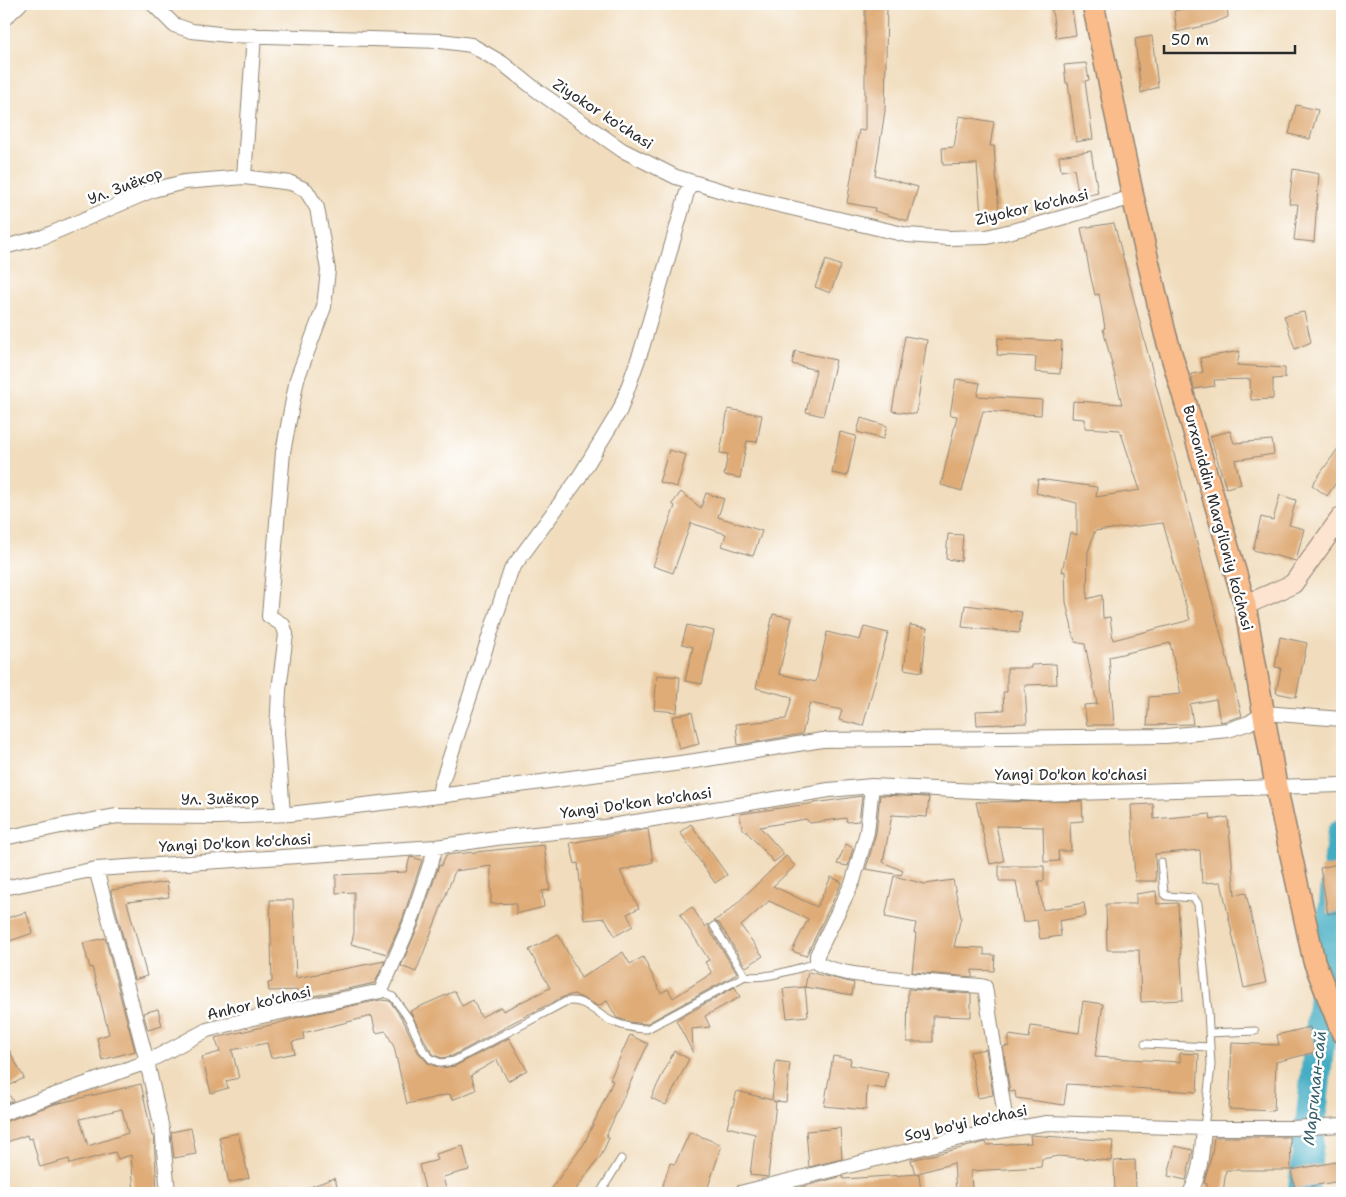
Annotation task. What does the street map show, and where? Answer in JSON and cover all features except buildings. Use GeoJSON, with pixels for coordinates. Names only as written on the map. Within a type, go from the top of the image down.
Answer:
{"type":"FeatureCollection","features":[{"type":"Feature","properties":{"kind":"main road","name":"Burxoniddin Marg’iloniy ko’chasi"},"geometry":{"type":"LineString","coordinates":[[1093,4],[1133,197],[1165,333],[1245,605],[1276,786],[1314,961],[1342,1032]]}},
{"type":"Feature","properties":{"kind":"main road"},"geometry":{"type":"LineString","coordinates":[[1245,605],[1293,584],[1342,516]]}},
{"type":"Feature","properties":{"kind":"street"},"geometry":{"type":"LineString","coordinates":[[4,19],[20,4]]}},
{"type":"Feature","properties":{"kind":"street","name":"Ziyokor ko'chasi"},"geometry":{"type":"LineString","coordinates":[[153,4],[174,25],[192,31],[254,36],[440,41],[471,45],[502,63],[539,92],[622,150],[676,177],[732,194],[907,235],[948,238],[987,237],[1133,197]]}},
{"type":"Feature","properties":{"kind":"street"},"geometry":{"type":"LineString","coordinates":[[244,177],[254,36]]}},
{"type":"Feature","properties":{"kind":"street","name":"Ул. Зиёкор"},"geometry":{"type":"LineString","coordinates":[[4,247],[43,237],[153,190],[184,182],[244,177],[291,183],[306,190],[318,208],[328,270],[324,307],[297,379],[283,452],[269,616],[283,625],[286,634],[279,690],[277,733],[283,814]]}},
{"type":"Feature","properties":{"kind":"street"},"geometry":{"type":"LineString","coordinates":[[439,796],[511,570],[578,479],[620,410],[645,339],[690,182]]}},
{"type":"Feature","properties":{"kind":"street"},"geometry":{"type":"LineString","coordinates":[[1264,713],[1342,719]]}},
{"type":"Feature","properties":{"kind":"street","name":"Ул. Зиёкор"},"geometry":{"type":"LineString","coordinates":[[4,838],[117,816],[218,817],[283,814],[439,796],[695,761],[822,740],[1166,736],[1228,730],[1249,723],[1264,713]]}},
{"type":"Feature","properties":{"kind":"street","name":"Yangi Do'kon ko'chasi"},"geometry":{"type":"LineString","coordinates":[[4,888],[96,869],[436,847],[496,838],[605,827],[819,792],[872,786],[1039,794],[1342,785]]}},
{"type":"Feature","properties":{"kind":"street"},"geometry":{"type":"LineString","coordinates":[[872,786],[867,832],[853,881],[817,956],[817,963],[825,967],[858,974],[986,987],[1007,1129]]}},
{"type":"Feature","properties":{"kind":"street"},"geometry":{"type":"LineString","coordinates":[[381,991],[410,924],[436,847]]}},
{"type":"Feature","properties":{"kind":"street"},"geometry":{"type":"LineString","coordinates":[[96,869],[147,1062],[162,1129],[168,1193]]}},
{"type":"Feature","properties":{"kind":"street","name":"Anhor ko'chasi"},"geometry":{"type":"LineString","coordinates":[[4,1113],[147,1062],[208,1030],[253,1018],[381,991]]}},
{"type":"Feature","properties":{"kind":"street","name":"Soy bo'yi ko'chasi"},"geometry":{"type":"LineString","coordinates":[[740,1193],[960,1138],[1047,1123],[1204,1128],[1337,1126]]}},
{"type":"Feature","properties":{"kind":"street"},"geometry":{"type":"LineString","coordinates":[[1190,1193],[1200,1167],[1204,1128]]}},
{"type":"Feature","properties":{"kind":"lane"},"geometry":{"type":"LineString","coordinates":[[1161,862],[1164,893],[1171,897],[1194,898],[1198,904],[1211,1065],[1204,1128]]}},
{"type":"Feature","properties":{"kind":"lane"},"geometry":{"type":"LineString","coordinates":[[714,926],[745,976]]}},
{"type":"Feature","properties":{"kind":"lane"},"geometry":{"type":"LineString","coordinates":[[381,991],[393,996],[409,1019],[423,1050],[430,1059],[441,1063],[454,1061],[564,1002],[573,1000],[580,1002],[611,1020],[631,1028],[646,1029],[745,976],[766,976],[817,963]]}},
{"type":"Feature","properties":{"kind":"lane"},"geometry":{"type":"LineString","coordinates":[[1209,1033],[1254,1032]]}},
{"type":"Feature","properties":{"kind":"lane"},"geometry":{"type":"LineString","coordinates":[[1145,1044],[1210,1047]]}},
{"type":"Feature","properties":{"kind":"lane"},"geometry":{"type":"LineString","coordinates":[[600,1193],[621,1159]]}},
{"type":"Feature","properties":{"kind":"waterway","name":"Маргилан-сай"},"geometry":{"type":"LineString","coordinates":[[1303,1193],[1342,834]]}}]}
